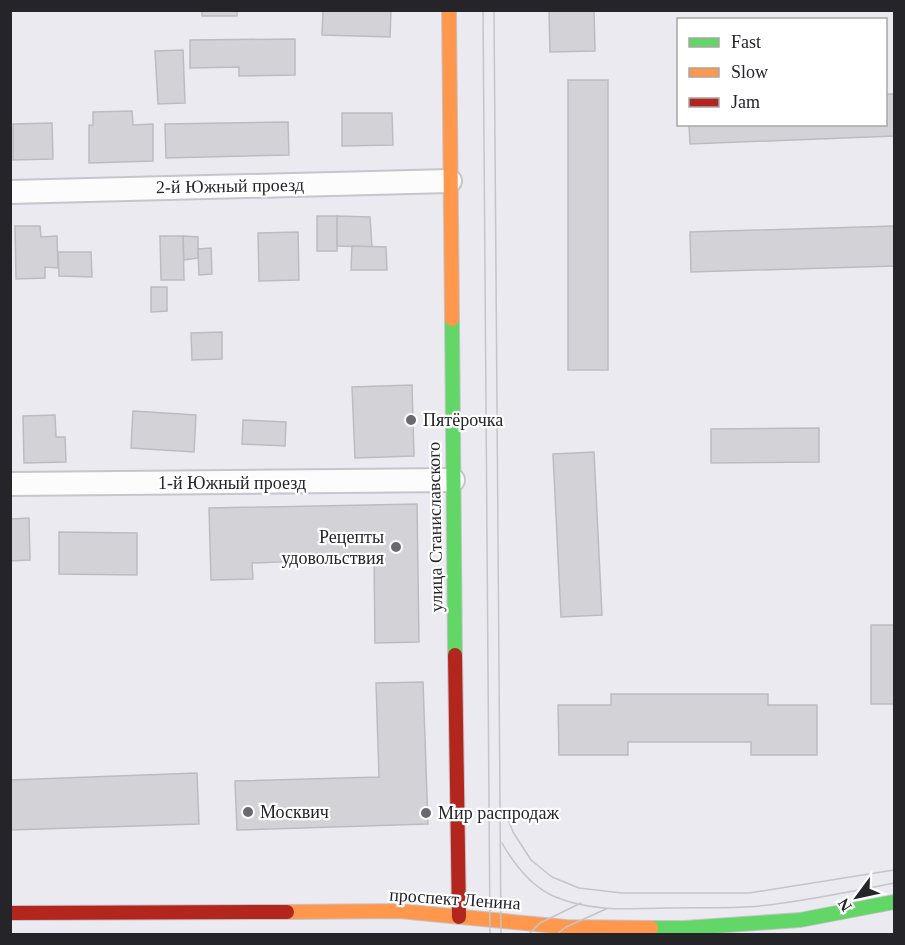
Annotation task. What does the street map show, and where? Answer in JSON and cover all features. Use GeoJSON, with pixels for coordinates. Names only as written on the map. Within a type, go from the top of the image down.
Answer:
{"type":"FeatureCollection","features":[{"type":"Feature","properties":{"kind":"main road","name":"улица Станиславского"},"geometry":{"type":"LineString","coordinates":[[449,10],[459,934]]}},
{"type":"Feature","properties":{"kind":"main road","name":"проспект Ленина"},"geometry":{"type":"LineString","coordinates":[[10,913],[399,911],[566,927],[685,928],[800,920],[894,902]]}},
{"type":"Feature","properties":{"kind":"street","name":"2-й Южный проезд"},"geometry":{"type":"LineString","coordinates":[[10,192],[450,181]]}},
{"type":"Feature","properties":{"kind":"street","name":"1-й Южный проезд"},"geometry":{"type":"LineString","coordinates":[[10,484],[453,480]]}},
{"type":"Feature","properties":{"kind":"building"},"geometry":{"type":"Polygon","coordinates":[[[202,10],[237,10],[237,16],[202,16],[202,10]]]}},
{"type":"Feature","properties":{"kind":"building"},"geometry":{"type":"Polygon","coordinates":[[[323,10],[391,10],[390,37],[322,35],[323,10]]]}},
{"type":"Feature","properties":{"kind":"building"},"geometry":{"type":"Polygon","coordinates":[[[549,10],[594,10],[595,51],[550,52],[549,10]]]}},
{"type":"Feature","properties":{"kind":"building"},"geometry":{"type":"Polygon","coordinates":[[[295,39],[295,75],[239,76],[239,67],[190,68],[190,40],[295,39]]]}},
{"type":"Feature","properties":{"kind":"building"},"geometry":{"type":"Polygon","coordinates":[[[183,50],[185,103],[158,104],[155,51],[183,50]]]}},
{"type":"Feature","properties":{"kind":"building"},"geometry":{"type":"Polygon","coordinates":[[[568,80],[608,80],[608,370],[568,370],[568,80]]]}},
{"type":"Feature","properties":{"kind":"building"},"geometry":{"type":"Polygon","coordinates":[[[887,94],[894,94],[894,136],[690,144],[689,126],[887,126],[887,94]]]}},
{"type":"Feature","properties":{"kind":"building"},"geometry":{"type":"Polygon","coordinates":[[[132,111],[133,125],[153,124],[153,161],[89,163],[89,125],[93,125],[93,112],[132,111]]]}},
{"type":"Feature","properties":{"kind":"building"},"geometry":{"type":"Polygon","coordinates":[[[342,113],[392,113],[393,145],[342,146],[342,113]]]}},
{"type":"Feature","properties":{"kind":"building"},"geometry":{"type":"Polygon","coordinates":[[[288,122],[289,155],[166,158],[165,124],[288,122]]]}},
{"type":"Feature","properties":{"kind":"building"},"geometry":{"type":"Polygon","coordinates":[[[52,123],[53,159],[13,160],[13,124],[52,123]]]}},
{"type":"Feature","properties":{"kind":"building"},"geometry":{"type":"Polygon","coordinates":[[[317,216],[337,216],[337,251],[317,251],[317,216]]]}},
{"type":"Feature","properties":{"kind":"building"},"geometry":{"type":"Polygon","coordinates":[[[337,216],[370,217],[372,247],[337,246],[337,216]]]}},
{"type":"Feature","properties":{"kind":"building"},"geometry":{"type":"Polygon","coordinates":[[[15,226],[40,226],[41,237],[57,236],[58,268],[45,267],[45,278],[16,279],[15,226]]]}},
{"type":"Feature","properties":{"kind":"building"},"geometry":{"type":"Polygon","coordinates":[[[894,226],[894,266],[691,272],[690,232],[894,226]]]}},
{"type":"Feature","properties":{"kind":"building"},"geometry":{"type":"Polygon","coordinates":[[[298,232],[299,280],[259,281],[258,233],[298,232]]]}},
{"type":"Feature","properties":{"kind":"building"},"geometry":{"type":"Polygon","coordinates":[[[160,236],[183,236],[184,280],[161,280],[160,236]]]}},
{"type":"Feature","properties":{"kind":"building"},"geometry":{"type":"Polygon","coordinates":[[[183,236],[198,237],[198,258],[184,260],[183,236]]]}},
{"type":"Feature","properties":{"kind":"building"},"geometry":{"type":"Polygon","coordinates":[[[352,246],[386,247],[387,270],[351,270],[352,246]]]}},
{"type":"Feature","properties":{"kind":"building"},"geometry":{"type":"Polygon","coordinates":[[[211,248],[212,274],[199,275],[198,249],[211,248]]]}},
{"type":"Feature","properties":{"kind":"building"},"geometry":{"type":"Polygon","coordinates":[[[58,252],[91,252],[92,277],[59,276],[58,252]]]}},
{"type":"Feature","properties":{"kind":"building"},"geometry":{"type":"Polygon","coordinates":[[[151,287],[167,287],[167,311],[151,312],[151,287]]]}},
{"type":"Feature","properties":{"kind":"building"},"geometry":{"type":"Polygon","coordinates":[[[222,332],[222,359],[192,360],[191,333],[222,332]]]}},
{"type":"Feature","properties":{"kind":"building"},"geometry":{"type":"Polygon","coordinates":[[[412,385],[414,456],[355,458],[352,387],[412,385]]]}},
{"type":"Feature","properties":{"kind":"building"},"geometry":{"type":"Polygon","coordinates":[[[133,411],[196,415],[194,452],[131,448],[133,411]]]}},
{"type":"Feature","properties":{"kind":"building"},"geometry":{"type":"Polygon","coordinates":[[[55,415],[56,437],[65,437],[66,462],[24,463],[23,416],[55,415]]]}},
{"type":"Feature","properties":{"kind":"building"},"geometry":{"type":"Polygon","coordinates":[[[243,420],[286,422],[285,446],[242,444],[243,420]]]}},
{"type":"Feature","properties":{"kind":"building"},"geometry":{"type":"Polygon","coordinates":[[[819,428],[819,462],[711,463],[711,429],[819,428]]]}},
{"type":"Feature","properties":{"kind":"building"},"geometry":{"type":"Polygon","coordinates":[[[594,452],[602,615],[561,617],[553,454],[594,452]]]}},
{"type":"Feature","properties":{"kind":"building"},"geometry":{"type":"Polygon","coordinates":[[[417,504],[419,642],[375,643],[374,558],[252,563],[253,579],[211,580],[209,508],[417,504]]]}},
{"type":"Feature","properties":{"kind":"building"},"geometry":{"type":"Polygon","coordinates":[[[29,518],[30,560],[10,561],[10,519],[29,518]]]}},
{"type":"Feature","properties":{"kind":"building"},"geometry":{"type":"Polygon","coordinates":[[[59,532],[137,533],[137,575],[59,574],[59,532]]]}},
{"type":"Feature","properties":{"kind":"building"},"geometry":{"type":"Polygon","coordinates":[[[871,625],[894,625],[894,704],[871,704],[871,625]]]}},
{"type":"Feature","properties":{"kind":"building"},"geometry":{"type":"Polygon","coordinates":[[[423,682],[428,824],[237,830],[235,781],[379,777],[376,683],[423,682]]]}},
{"type":"Feature","properties":{"kind":"building"},"geometry":{"type":"Polygon","coordinates":[[[611,694],[768,694],[768,705],[817,705],[817,755],[751,755],[751,742],[628,742],[628,755],[559,755],[558,705],[611,705],[611,694]]]}},
{"type":"Feature","properties":{"kind":"building"},"geometry":{"type":"Polygon","coordinates":[[[197,773],[199,824],[10,830],[10,780],[197,773]]]}},
{"type":"Feature","properties":{"kind":"tram line"},"geometry":{"type":"LineString","coordinates":[[483,10],[490,934]]}},
{"type":"Feature","properties":{"kind":"tram line"},"geometry":{"type":"LineString","coordinates":[[494,10],[501,934]]}},
{"type":"Feature","properties":{"kind":"tram line"},"geometry":{"type":"LineString","coordinates":[[504,809],[513,832],[531,860],[552,877],[579,888],[622,893],[749,893],[894,870]]}},
{"type":"Feature","properties":{"kind":"tram line"},"geometry":{"type":"LineString","coordinates":[[502,843],[523,873],[543,890],[565,900],[594,907],[624,909],[749,907],[811,899],[894,883]]}},
{"type":"Feature","properties":{"kind":"tram line"},"geometry":{"type":"LineString","coordinates":[[529,934],[540,923],[581,903]]}},
{"type":"Feature","properties":{"kind":"tram line"},"geometry":{"type":"LineString","coordinates":[[557,934],[566,927],[606,909]]}},
{"type":"Feature","properties":{"kind":"traffic: fast"},"geometry":{"type":"LineString","coordinates":[[452,319],[455,655]]}},
{"type":"Feature","properties":{"kind":"traffic: fast"},"geometry":{"type":"LineString","coordinates":[[651,928],[685,928],[800,920],[894,902]]}},
{"type":"Feature","properties":{"kind":"traffic: slow"},"geometry":{"type":"LineString","coordinates":[[449,10],[452,319]]}},
{"type":"Feature","properties":{"kind":"traffic: slow"},"geometry":{"type":"LineString","coordinates":[[287,912],[399,911],[566,927],[651,928]]}},
{"type":"Feature","properties":{"kind":"traffic: jam"},"geometry":{"type":"LineString","coordinates":[[455,655],[459,917]]}},
{"type":"Feature","properties":{"kind":"traffic: jam"},"geometry":{"type":"LineString","coordinates":[[10,913],[287,912]]}},
{"type":"Feature","properties":{"kind":"place","name":"Пятёрочка"},"geometry":{"type":"Point","coordinates":[411,420]}},
{"type":"Feature","properties":{"kind":"place","name":"Рецепты удовольствия"},"geometry":{"type":"Point","coordinates":[396,547]}},
{"type":"Feature","properties":{"kind":"place","name":"Москвич"},"geometry":{"type":"Point","coordinates":[248,812]}},
{"type":"Feature","properties":{"kind":"place","name":"Мир распродаж"},"geometry":{"type":"Point","coordinates":[426,813]}}]}
